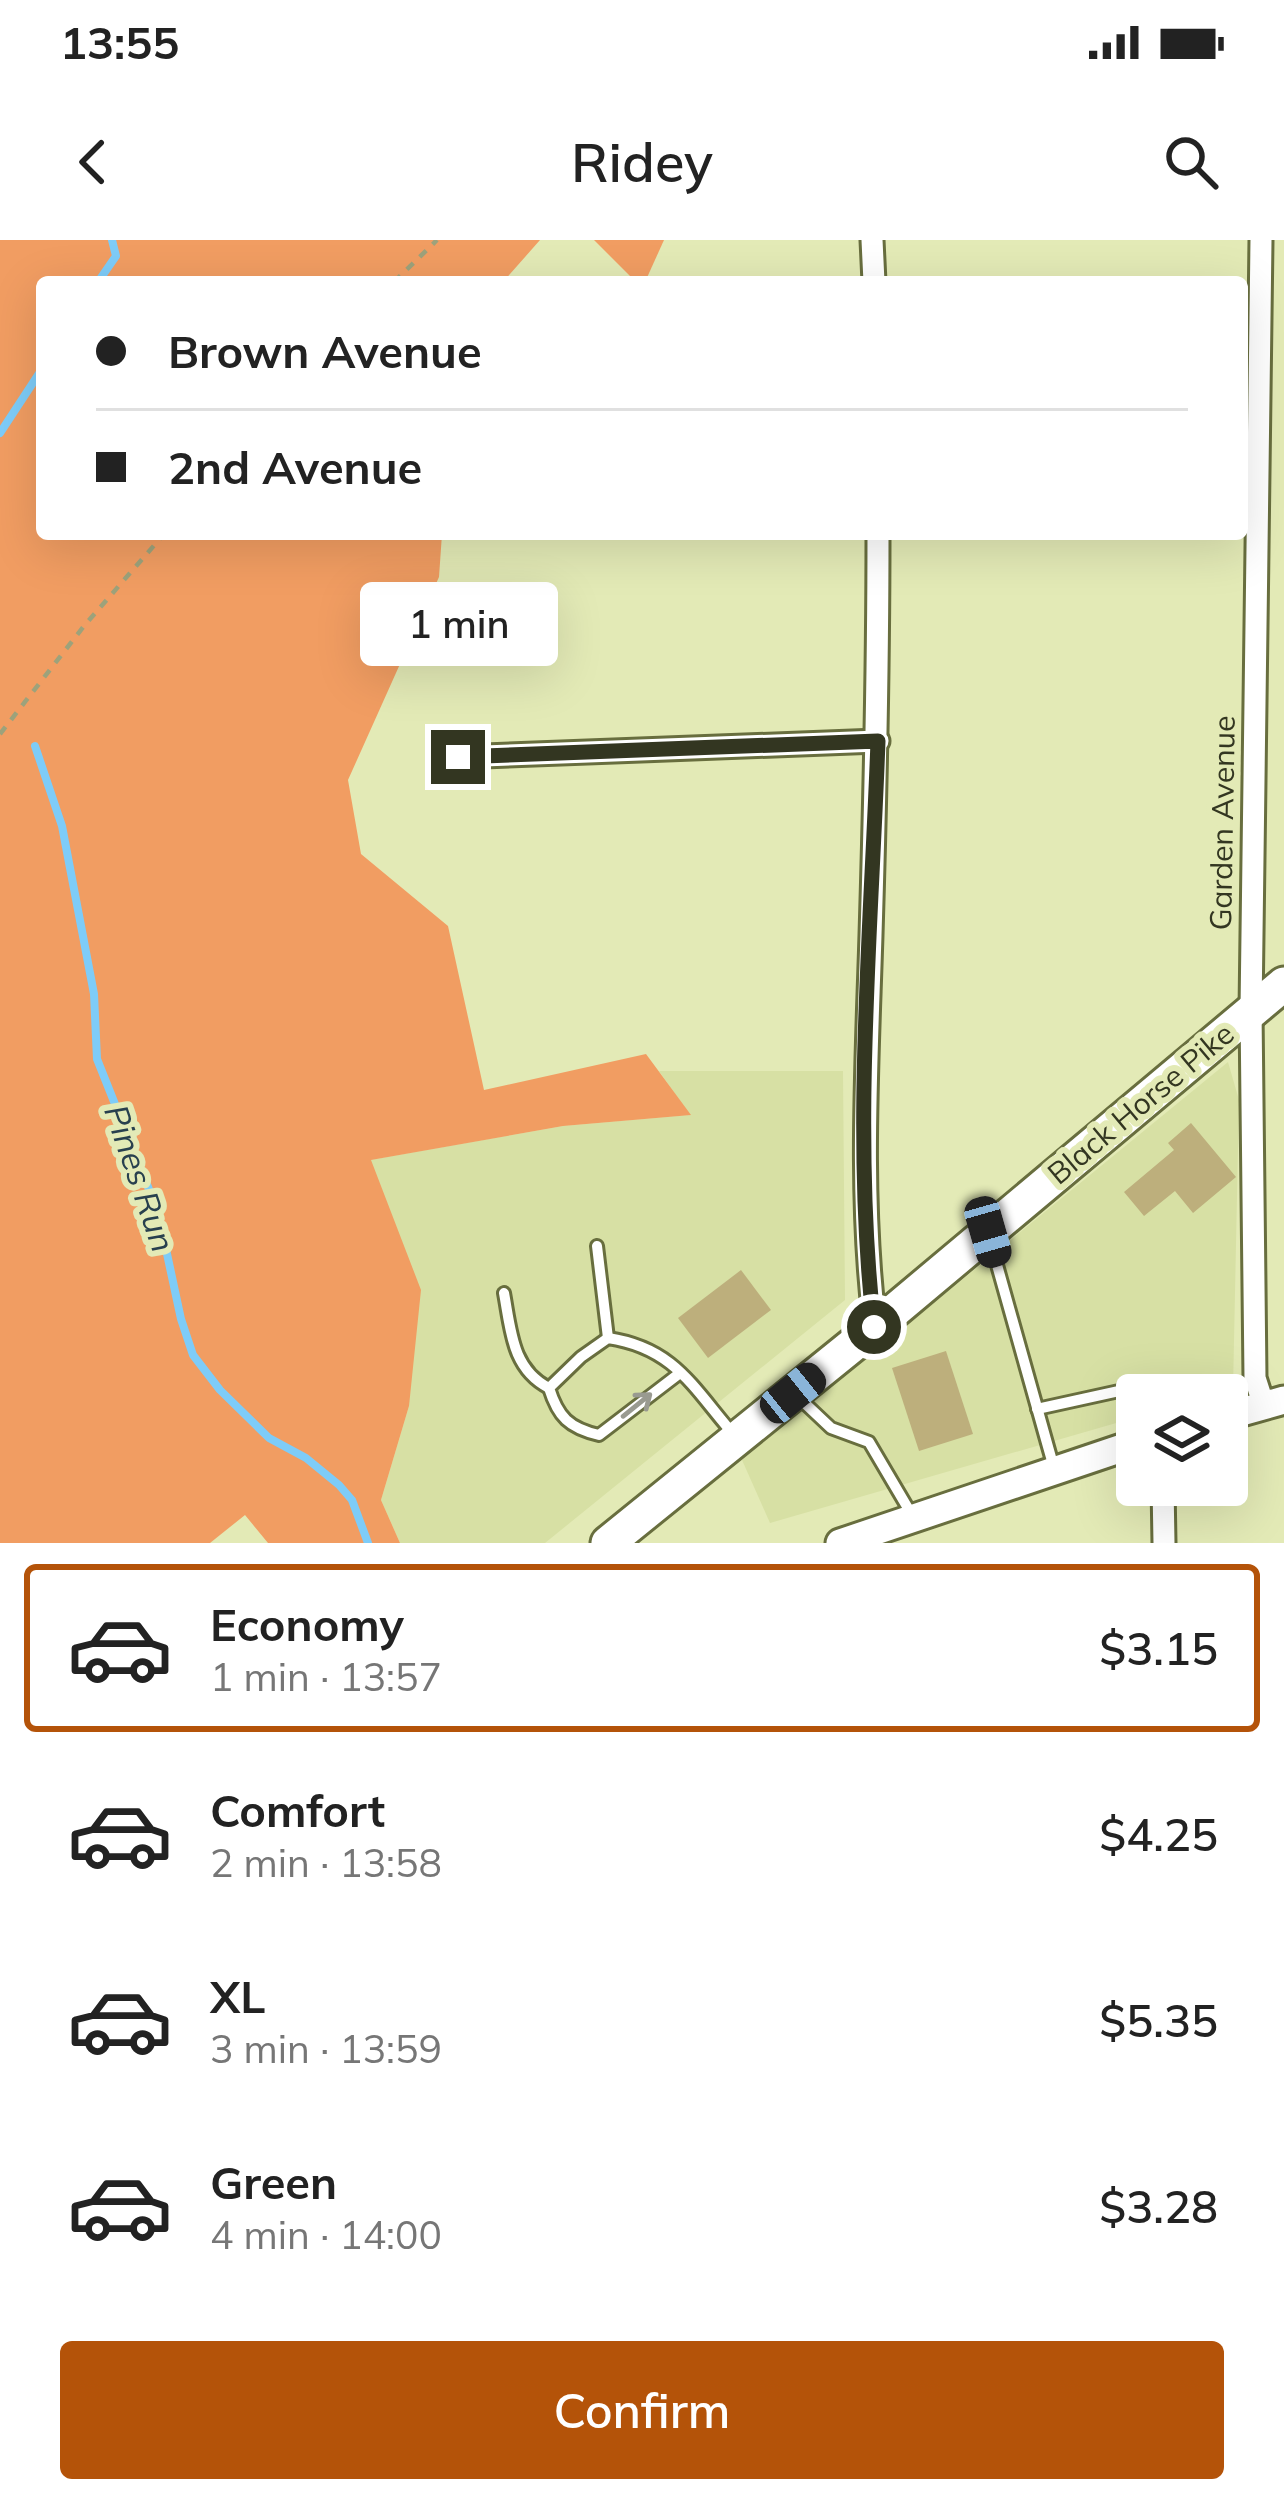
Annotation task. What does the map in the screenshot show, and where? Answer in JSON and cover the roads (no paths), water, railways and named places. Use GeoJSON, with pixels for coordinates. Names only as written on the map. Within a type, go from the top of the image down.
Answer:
{"type":"FeatureCollection","features":[{"type":"Feature","properties":{"kind":"main road","name":"Black Horse Pike"},"geometry":{"type":"LineString","coordinates":[[608,1543],[1284,984]]}},
{"type":"Feature","properties":{"kind":"street"},"geometry":{"type":"LineString","coordinates":[[872,240],[874,276]]}},
{"type":"Feature","properties":{"kind":"street","name":"Garden Avenue"},"geometry":{"type":"LineString","coordinates":[[1261,240],[1251,1011],[1255,1378],[1274,1403]]}},
{"type":"Feature","properties":{"kind":"street"},"geometry":{"type":"LineString","coordinates":[[874,1327],[866,1250],[866,1098],[878,741],[878,540]]}},
{"type":"Feature","properties":{"kind":"street"},"geometry":{"type":"LineString","coordinates":[[458,757],[878,741]]}},
{"type":"Feature","properties":{"kind":"street"},"geometry":{"type":"LineString","coordinates":[[847,1541],[1116,1449]]}},
{"type":"Feature","properties":{"kind":"street"},"geometry":{"type":"LineString","coordinates":[[1163,1506],[1164,1543]]}},
{"type":"Feature","properties":{"kind":"lane"},"geometry":{"type":"LineString","coordinates":[[988,1232],[1054,1468]]}},
{"type":"Feature","properties":{"kind":"lane"},"geometry":{"type":"LineString","coordinates":[[597,1246],[608,1338]]}},
{"type":"Feature","properties":{"kind":"lane"},"geometry":{"type":"LineString","coordinates":[[504,1293],[514,1352],[532,1379],[549,1388],[556,1410],[574,1429],[599,1436],[680,1373]]}},
{"type":"Feature","properties":{"kind":"lane"},"geometry":{"type":"LineString","coordinates":[[549,1388],[608,1338],[635,1342],[665,1356],[737,1439]]}},
{"type":"Feature","properties":{"kind":"lane"},"geometry":{"type":"LineString","coordinates":[[1037,1409],[1116,1392]]}},
{"type":"Feature","properties":{"kind":"lane"},"geometry":{"type":"LineString","coordinates":[[793,1393],[831,1428],[868,1442],[914,1519]]}},
{"type":"Feature","properties":{"kind":"waterway","name":"Pines Run"},"geometry":{"type":"LineString","coordinates":[[102,276],[116,256],[112,240]]}},
{"type":"Feature","properties":{"kind":"waterway","name":"Pines Run"},"geometry":{"type":"LineString","coordinates":[[0,433],[36,378]]}},
{"type":"Feature","properties":{"kind":"waterway","name":"Pines Run"},"geometry":{"type":"LineString","coordinates":[[35,746],[62,826],[94,994],[97,1059],[158,1212],[193,1355],[220,1390],[269,1438],[306,1458],[339,1485],[352,1500],[368,1543]]}}]}
